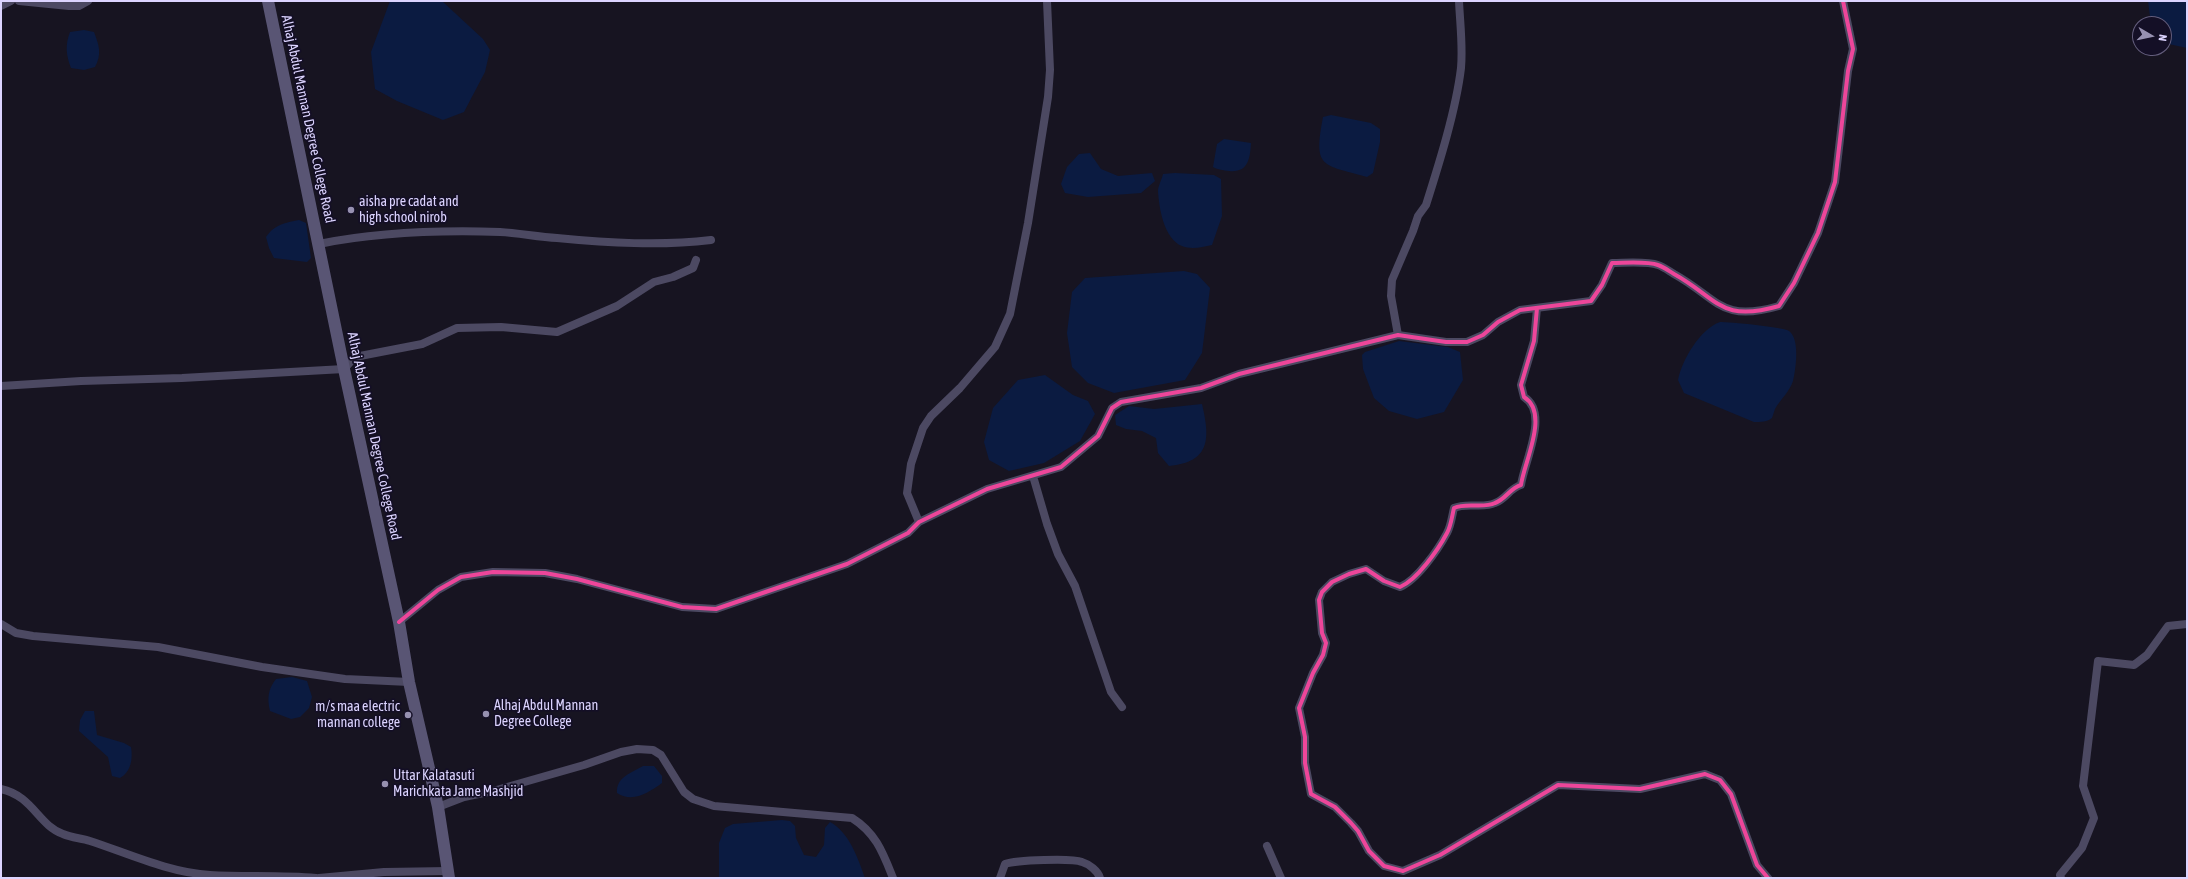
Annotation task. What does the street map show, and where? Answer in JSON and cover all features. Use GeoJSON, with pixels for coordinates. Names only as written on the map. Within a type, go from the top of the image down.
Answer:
{"type":"FeatureCollection","features":[{"type":"Feature","properties":{"kind":"street"},"geometry":{"type":"LineString","coordinates":[[1,6],[11,1]]}},
{"type":"Feature","properties":{"kind":"street"},"geometry":{"type":"LineString","coordinates":[[19,1],[79,6],[88,1]]}},
{"type":"Feature","properties":{"kind":"street","name":"Alhaj Abdul Mannan Degree College Road"},"geometry":{"type":"LineString","coordinates":[[268,1],[344,368],[399,622],[409,682],[438,808],[449,875]]}},
{"type":"Feature","properties":{"kind":"street"},"geometry":{"type":"LineString","coordinates":[[919,522],[907,493],[910,464],[923,428],[931,416],[960,388],[995,348],[1010,314],[1028,223],[1048,97],[1050,70],[1047,1]]}},
{"type":"Feature","properties":{"kind":"street"},"geometry":{"type":"LineString","coordinates":[[1398,335],[1391,296],[1392,280],[1418,216],[1426,205],[1451,112],[1461,69],[1462,47],[1460,1]]}},
{"type":"Feature","properties":{"kind":"street"},"geometry":{"type":"LineString","coordinates":[[399,622],[438,590],[461,577],[493,572],[545,573],[682,607],[716,609],[847,564],[908,533],[919,522],[987,489],[1060,467],[1098,436],[1112,408],[1121,402],[1201,388],[1239,374],[1398,335],[1446,342],[1467,342],[1483,335],[1498,322],[1520,310],[1590,300],[1602,285],[1612,263],[1658,264],[1688,281],[1714,303],[1734,312],[1752,312],[1779,306],[1794,283],[1818,233],[1835,182],[1848,71],[1853,49],[1843,1]]}},
{"type":"Feature","properties":{"kind":"street"},"geometry":{"type":"LineString","coordinates":[[319,244],[393,233],[426,232],[500,232],[642,244],[711,240]]}},
{"type":"Feature","properties":{"kind":"street"},"geometry":{"type":"LineString","coordinates":[[1,386],[81,381],[182,378],[344,368],[352,360],[360,356],[422,344],[457,328],[494,327],[557,332],[618,306],[654,282],[673,277],[693,268],[696,260]]}},
{"type":"Feature","properties":{"kind":"street"},"geometry":{"type":"LineString","coordinates":[[1537,308],[1534,341],[1521,385],[1524,397],[1531,401],[1533,406],[1535,432],[1521,485],[1515,487],[1494,504],[1465,505],[1454,508],[1448,532],[1427,562],[1409,583],[1400,587],[1384,581],[1366,569],[1349,574],[1332,582],[1322,592],[1319,600],[1322,632],[1326,643],[1323,655],[1313,673],[1299,708],[1305,737],[1305,763],[1310,794],[1334,807],[1351,822],[1369,850],[1384,866],[1403,871],[1440,855],[1558,785],[1640,789],[1705,774],[1720,780],[1731,794],[1757,865],[1768,878]]}},
{"type":"Feature","properties":{"kind":"street"},"geometry":{"type":"LineString","coordinates":[[1033,476],[1047,524],[1058,554],[1075,586],[1111,692],[1122,707]]}},
{"type":"Feature","properties":{"kind":"street"},"geometry":{"type":"LineString","coordinates":[[1,624],[16,633],[33,636],[158,647],[231,662],[345,679],[409,682]]}},
{"type":"Feature","properties":{"kind":"street"},"geometry":{"type":"LineString","coordinates":[[2061,878],[2060,875],[2082,848],[2094,818],[2083,786],[2098,661],[2134,665],[2147,655],[2168,626],[2187,624]]}},
{"type":"Feature","properties":{"kind":"street"},"geometry":{"type":"LineString","coordinates":[[438,808],[464,797],[493,791],[584,765],[621,752],[637,749],[653,750],[666,761],[684,792],[693,799],[714,806],[852,818],[862,825],[882,848],[893,878]]}},
{"type":"Feature","properties":{"kind":"street"},"geometry":{"type":"LineString","coordinates":[[1,789],[11,791],[29,803],[49,826],[63,834],[90,840],[142,860],[208,877],[258,877],[284,875],[316,878]]}},
{"type":"Feature","properties":{"kind":"street"},"geometry":{"type":"LineString","coordinates":[[1267,846],[1281,878]]}},
{"type":"Feature","properties":{"kind":"street"},"geometry":{"type":"LineString","coordinates":[[1000,878],[1005,864],[1028,861],[1081,862],[1090,866],[1100,878]]}},
{"type":"Feature","properties":{"kind":"street"},"geometry":{"type":"LineString","coordinates":[[319,878],[384,872],[449,875]]}},
{"type":"Feature","properties":{"kind":"water"},"geometry":{"type":"Polygon","coordinates":[[[390,1],[442,1],[483,39],[490,50],[485,72],[464,112],[443,120],[397,101],[375,89],[371,52],[390,1]]]}},
{"type":"Feature","properties":{"kind":"water"},"geometry":{"type":"Polygon","coordinates":[[[2148,1],[2187,1],[2187,48],[2172,45],[2172,16],[2150,16],[2148,1]]]}},
{"type":"Feature","properties":{"kind":"water"},"geometry":{"type":"Polygon","coordinates":[[[84,30],[94,32],[99,50],[97,62],[95,67],[84,70],[71,68],[67,50],[67,41],[70,32],[84,30]]]}},
{"type":"Feature","properties":{"kind":"water"},"geometry":{"type":"Polygon","coordinates":[[[1331,115],[1371,123],[1380,129],[1380,142],[1373,173],[1367,177],[1331,166],[1324,162],[1319,146],[1320,134],[1323,117],[1331,115]]]}},
{"type":"Feature","properties":{"kind":"water"},"geometry":{"type":"Polygon","coordinates":[[[1224,139],[1251,143],[1247,164],[1240,170],[1229,171],[1213,167],[1217,144],[1224,139]]]}},
{"type":"Feature","properties":{"kind":"water"},"geometry":{"type":"Polygon","coordinates":[[[1090,153],[1101,169],[1118,176],[1152,173],[1155,181],[1141,193],[1088,197],[1065,193],[1061,184],[1067,167],[1079,154],[1090,153]]]}},
{"type":"Feature","properties":{"kind":"water"},"geometry":{"type":"Polygon","coordinates":[[[1175,173],[1214,175],[1221,179],[1222,216],[1212,245],[1193,248],[1182,246],[1171,237],[1167,230],[1161,214],[1158,189],[1163,174],[1175,173]]]}},
{"type":"Feature","properties":{"kind":"water"},"geometry":{"type":"Polygon","coordinates":[[[299,220],[306,223],[311,258],[307,262],[274,258],[266,237],[273,229],[285,223],[299,220]]]}},
{"type":"Feature","properties":{"kind":"water"},"geometry":{"type":"Polygon","coordinates":[[[1184,271],[1197,274],[1210,288],[1202,353],[1185,380],[1114,393],[1088,383],[1072,367],[1067,333],[1072,292],[1085,278],[1184,271]]]}},
{"type":"Feature","properties":{"kind":"water"},"geometry":{"type":"Polygon","coordinates":[[[1720,322],[1785,329],[1789,331],[1795,340],[1796,354],[1793,381],[1790,388],[1775,409],[1772,418],[1764,422],[1754,422],[1684,393],[1678,380],[1683,363],[1693,346],[1706,331],[1720,322]]]}},
{"type":"Feature","properties":{"kind":"water"},"geometry":{"type":"Polygon","coordinates":[[[1399,341],[1448,347],[1460,352],[1463,380],[1444,412],[1417,419],[1389,411],[1374,398],[1363,369],[1362,355],[1365,352],[1399,341]]]}},
{"type":"Feature","properties":{"kind":"water"},"geometry":{"type":"Polygon","coordinates":[[[1045,375],[1073,395],[1088,401],[1095,414],[1080,441],[1044,463],[1009,471],[989,460],[984,442],[993,408],[1018,380],[1045,375]]]}},
{"type":"Feature","properties":{"kind":"water"},"geometry":{"type":"Polygon","coordinates":[[[1202,404],[1206,427],[1204,446],[1200,454],[1183,464],[1169,466],[1158,453],[1156,438],[1142,431],[1126,429],[1116,425],[1115,415],[1129,406],[1154,409],[1202,404]]]}},
{"type":"Feature","properties":{"kind":"water"},"geometry":{"type":"Polygon","coordinates":[[[292,677],[307,681],[312,697],[309,708],[300,717],[291,719],[270,711],[268,698],[271,686],[276,679],[292,677]]]}},
{"type":"Feature","properties":{"kind":"water"},"geometry":{"type":"Polygon","coordinates":[[[85,711],[94,711],[97,735],[124,743],[131,747],[132,756],[129,769],[120,778],[112,776],[108,757],[79,731],[80,720],[85,711]]]}},
{"type":"Feature","properties":{"kind":"water"},"geometry":{"type":"Polygon","coordinates":[[[643,766],[654,766],[662,776],[662,783],[640,796],[629,797],[617,793],[617,788],[622,779],[629,773],[643,766]]]}},
{"type":"Feature","properties":{"kind":"water"},"geometry":{"type":"Polygon","coordinates":[[[782,820],[790,821],[795,826],[796,838],[804,855],[816,857],[824,845],[825,828],[830,822],[837,826],[852,846],[865,878],[719,878],[719,843],[725,828],[733,824],[782,820]]]}},
{"type":"Feature","properties":{"kind":"cycle path"},"geometry":{"type":"LineString","coordinates":[[399,622],[438,590],[461,577],[493,572],[545,573],[577,579],[682,607],[716,609],[847,564],[908,533],[919,522],[987,489],[1061,467],[1098,436],[1112,408],[1121,402],[1201,388],[1239,374],[1398,335],[1446,342],[1467,342],[1483,335],[1498,322],[1520,310],[1591,301],[1602,285],[1612,263],[1642,263],[1660,266],[1689,283],[1711,300],[1732,310],[1744,312],[1759,311],[1779,306],[1794,283],[1818,233],[1835,182],[1848,71],[1853,49],[1843,1]]}},
{"type":"Feature","properties":{"kind":"cycle path"},"geometry":{"type":"LineString","coordinates":[[1537,308],[1534,341],[1521,385],[1524,397],[1531,404],[1535,414],[1533,438],[1521,485],[1517,486],[1499,501],[1490,505],[1459,506],[1454,508],[1448,530],[1438,548],[1420,571],[1407,583],[1400,587],[1384,581],[1366,569],[1349,574],[1332,582],[1322,592],[1319,600],[1322,633],[1326,643],[1323,655],[1313,673],[1299,708],[1305,737],[1305,763],[1311,794],[1335,807],[1358,831],[1369,851],[1384,866],[1403,871],[1440,855],[1558,785],[1640,789],[1705,774],[1720,780],[1731,794],[1757,865],[1768,878]]}},
{"type":"Feature","properties":{"kind":"place","name":"aisha pre cadat and high school nirob"},"geometry":{"type":"Point","coordinates":[351,210]}},
{"type":"Feature","properties":{"kind":"place","name":"Alhaj Abdul Mannan Degree College"},"geometry":{"type":"Point","coordinates":[486,714]}},
{"type":"Feature","properties":{"kind":"place","name":"m/s maa electric mannan college"},"geometry":{"type":"Point","coordinates":[408,715]}},
{"type":"Feature","properties":{"kind":"place","name":"Uttar Kalatasuti Marichkata Jame Mashjid"},"geometry":{"type":"Point","coordinates":[385,784]}}]}
